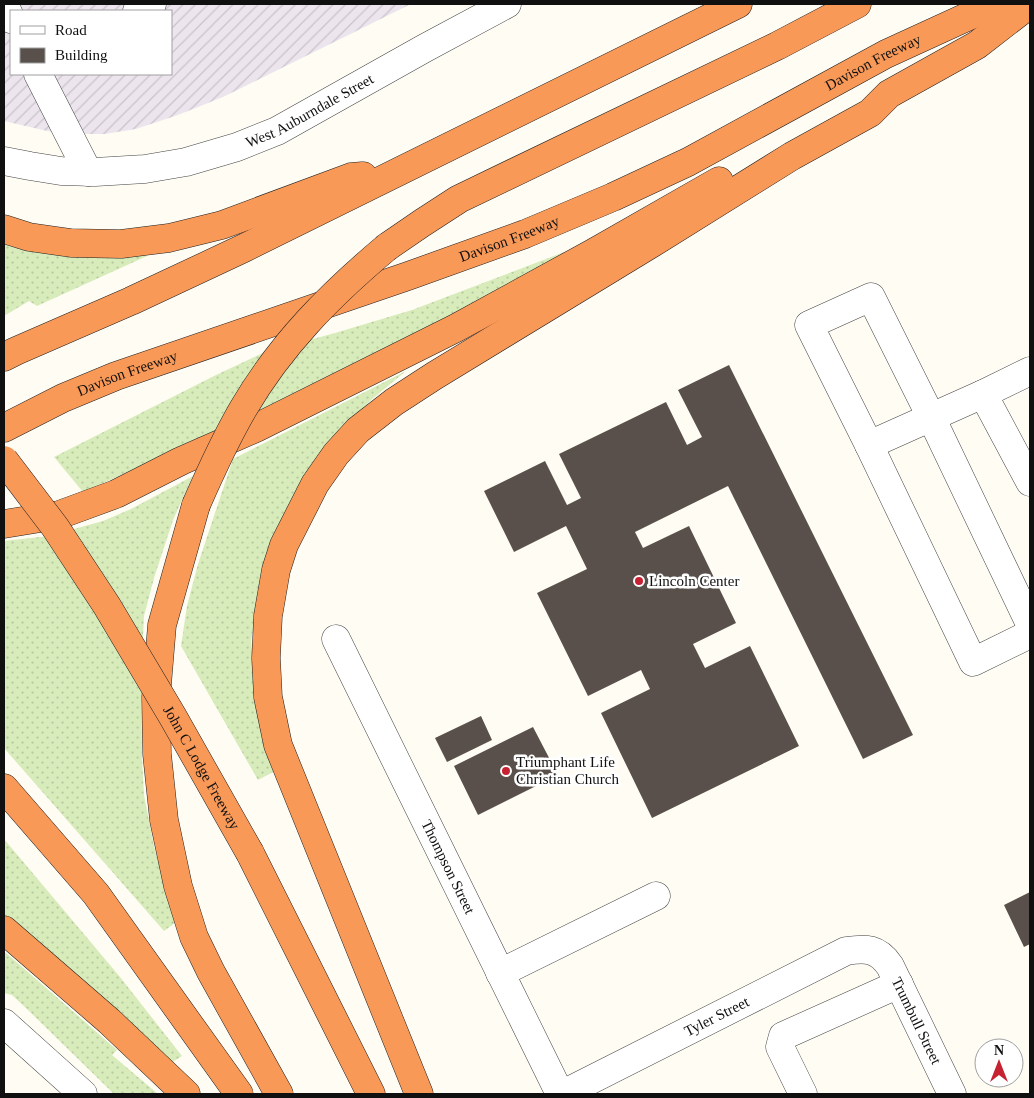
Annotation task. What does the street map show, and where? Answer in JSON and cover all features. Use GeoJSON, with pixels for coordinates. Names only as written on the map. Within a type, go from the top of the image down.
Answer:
{"type":"FeatureCollection","features":[{"type":"Feature","properties":{"kind":"highway"},"geometry":{"type":"LineString","coordinates":[[4,357],[16,350],[131,301],[244,248],[738,4]]}},
{"type":"Feature","properties":{"kind":"highway"},"geometry":{"type":"LineString","coordinates":[[279,1094],[211,972],[194,937],[178,886],[164,820],[157,754],[156,696],[162,625],[196,505],[212,468],[242,409],[270,367],[310,317],[338,289],[387,247],[422,223],[459,199],[777,46],[857,4]]}},
{"type":"Feature","properties":{"kind":"highway","name":"Davison Freeway"},"geometry":{"type":"LineString","coordinates":[[4,428],[63,398],[116,376],[525,234],[688,162],[886,54],[995,4]]}},
{"type":"Feature","properties":{"kind":"highway"},"geometry":{"type":"LineString","coordinates":[[419,1094],[278,745],[268,696],[266,658],[268,616],[276,570],[284,545],[315,484],[336,454],[358,430],[394,402],[792,156],[870,112],[889,94],[977,45],[1030,4]]}},
{"type":"Feature","properties":{"kind":"highway"},"geometry":{"type":"LineString","coordinates":[[4,524],[59,515],[116,494],[182,461],[256,428],[456,328],[593,253],[864,99],[889,94]]}},
{"type":"Feature","properties":{"kind":"highway"},"geometry":{"type":"LineString","coordinates":[[4,229],[29,237],[71,243],[121,244],[169,238],[222,225],[351,177],[404,170]]}},
{"type":"Feature","properties":{"kind":"highway","name":"John C Lodge Freeway"},"geometry":{"type":"LineString","coordinates":[[4,460],[55,527],[107,606],[178,726],[250,853],[371,1094]]}},
{"type":"Feature","properties":{"kind":"highway"},"geometry":{"type":"LineString","coordinates":[[4,788],[96,894],[239,1094]]}},
{"type":"Feature","properties":{"kind":"highway"},"geometry":{"type":"LineString","coordinates":[[4,930],[109,1021],[186,1094]]}},
{"type":"Feature","properties":{"kind":"street"},"geometry":{"type":"LineString","coordinates":[[4,4],[10,17]]}},
{"type":"Feature","properties":{"kind":"street"},"geometry":{"type":"LineString","coordinates":[[139,10],[152,4]]}},
{"type":"Feature","properties":{"kind":"street","name":"West Auburndale Street"},"geometry":{"type":"LineString","coordinates":[[4,161],[61,171],[92,172],[145,169],[186,162],[236,147],[277,131],[507,4]]}},
{"type":"Feature","properties":{"kind":"street"},"geometry":{"type":"LineString","coordinates":[[39,75],[92,172]]}},
{"type":"Feature","properties":{"kind":"street"},"geometry":{"type":"LineString","coordinates":[[1030,624],[871,297],[809,325],[974,662],[1030,634]]}},
{"type":"Feature","properties":{"kind":"street"},"geometry":{"type":"LineString","coordinates":[[869,445],[1030,371]]}},
{"type":"Feature","properties":{"kind":"street"},"geometry":{"type":"LineString","coordinates":[[983,394],[1030,482]]}},
{"type":"Feature","properties":{"kind":"street","name":"Thompson Street"},"geometry":{"type":"LineString","coordinates":[[336,639],[500,973],[562,1094]]}},
{"type":"Feature","properties":{"kind":"street"},"geometry":{"type":"LineString","coordinates":[[500,973],[656,896]]}},
{"type":"Feature","properties":{"kind":"street","name":"Tyler Street"},"geometry":{"type":"LineString","coordinates":[[562,1094],[846,951],[860,949],[874,951]]}},
{"type":"Feature","properties":{"kind":"street","name":"Trumbull Street"},"geometry":{"type":"LineString","coordinates":[[874,951],[884,957],[890,966],[952,1094]]}},
{"type":"Feature","properties":{"kind":"street"},"geometry":{"type":"LineString","coordinates":[[804,1094],[780,1047],[783,1036],[899,984]]}},
{"type":"Feature","properties":{"kind":"street"},"geometry":{"type":"LineString","coordinates":[[4,1023],[83,1094]]}},
{"type":"Feature","properties":{"kind":"shaded area"},"geometry":{"type":"Polygon","coordinates":[[[4,4],[411,4],[223,97],[178,115],[136,129],[105,134],[69,134],[4,121],[4,4]]]}},
{"type":"Feature","properties":{"kind":"green space"},"geometry":{"type":"Polygon","coordinates":[[[4,234],[145,249],[147,256],[37,306],[29,301],[4,316],[4,234]]]}},
{"type":"Feature","properties":{"kind":"green space"},"geometry":{"type":"Polygon","coordinates":[[[567,251],[571,257],[482,303],[200,440],[83,492],[54,457],[265,352],[412,310],[567,251]]]}},
{"type":"Feature","properties":{"kind":"green space"},"geometry":{"type":"Polygon","coordinates":[[[406,371],[371,400],[331,441],[258,601],[251,641],[255,674],[275,771],[258,780],[181,646],[187,606],[198,564],[233,459],[406,371]]]}},
{"type":"Feature","properties":{"kind":"green space"},"geometry":{"type":"Polygon","coordinates":[[[193,476],[173,520],[144,616],[141,678],[144,795],[154,846],[175,923],[164,931],[4,748],[4,541],[49,536],[103,521],[131,509],[193,476]]]}},
{"type":"Feature","properties":{"kind":"green space"},"geometry":{"type":"Polygon","coordinates":[[[4,839],[120,977],[182,1056],[171,1063],[4,916],[4,839]]]}},
{"type":"Feature","properties":{"kind":"green space"},"geometry":{"type":"Polygon","coordinates":[[[4,951],[117,1050],[112,1055],[158,1094],[114,1094],[12,995],[4,993],[4,951]]]}},
{"type":"Feature","properties":{"kind":"building","name":"Lincoln Center"},"geometry":{"type":"Polygon","coordinates":[[[729,365],[913,735],[863,759],[728,486],[635,532],[643,548],[689,526],[736,623],[693,644],[705,668],[750,646],[799,746],[652,818],[601,713],[650,689],[641,670],[588,696],[537,593],[587,569],[566,526],[514,552],[484,491],[545,461],[567,505],[581,498],[559,454],[666,402],[687,445],[702,437],[678,390],[729,365]]]}},
{"type":"Feature","properties":{"kind":"building"},"geometry":{"type":"Polygon","coordinates":[[[481,716],[492,740],[447,762],[435,738],[481,716]]]}},
{"type":"Feature","properties":{"kind":"building","name":"Triumphant Life Christian Church"},"geometry":{"type":"Polygon","coordinates":[[[533,727],[558,775],[478,815],[454,766],[533,727]]]}},
{"type":"Feature","properties":{"kind":"building"},"geometry":{"type":"Polygon","coordinates":[[[1030,892],[1030,944],[1024,947],[1004,905],[1030,892]]]}},
{"type":"Feature","properties":{"kind":"place","name":"Lincoln Center"},"geometry":{"type":"Point","coordinates":[639,581]}},
{"type":"Feature","properties":{"kind":"place","name":"Triumphant Life Christian Church"},"geometry":{"type":"Point","coordinates":[506,771]}}]}
